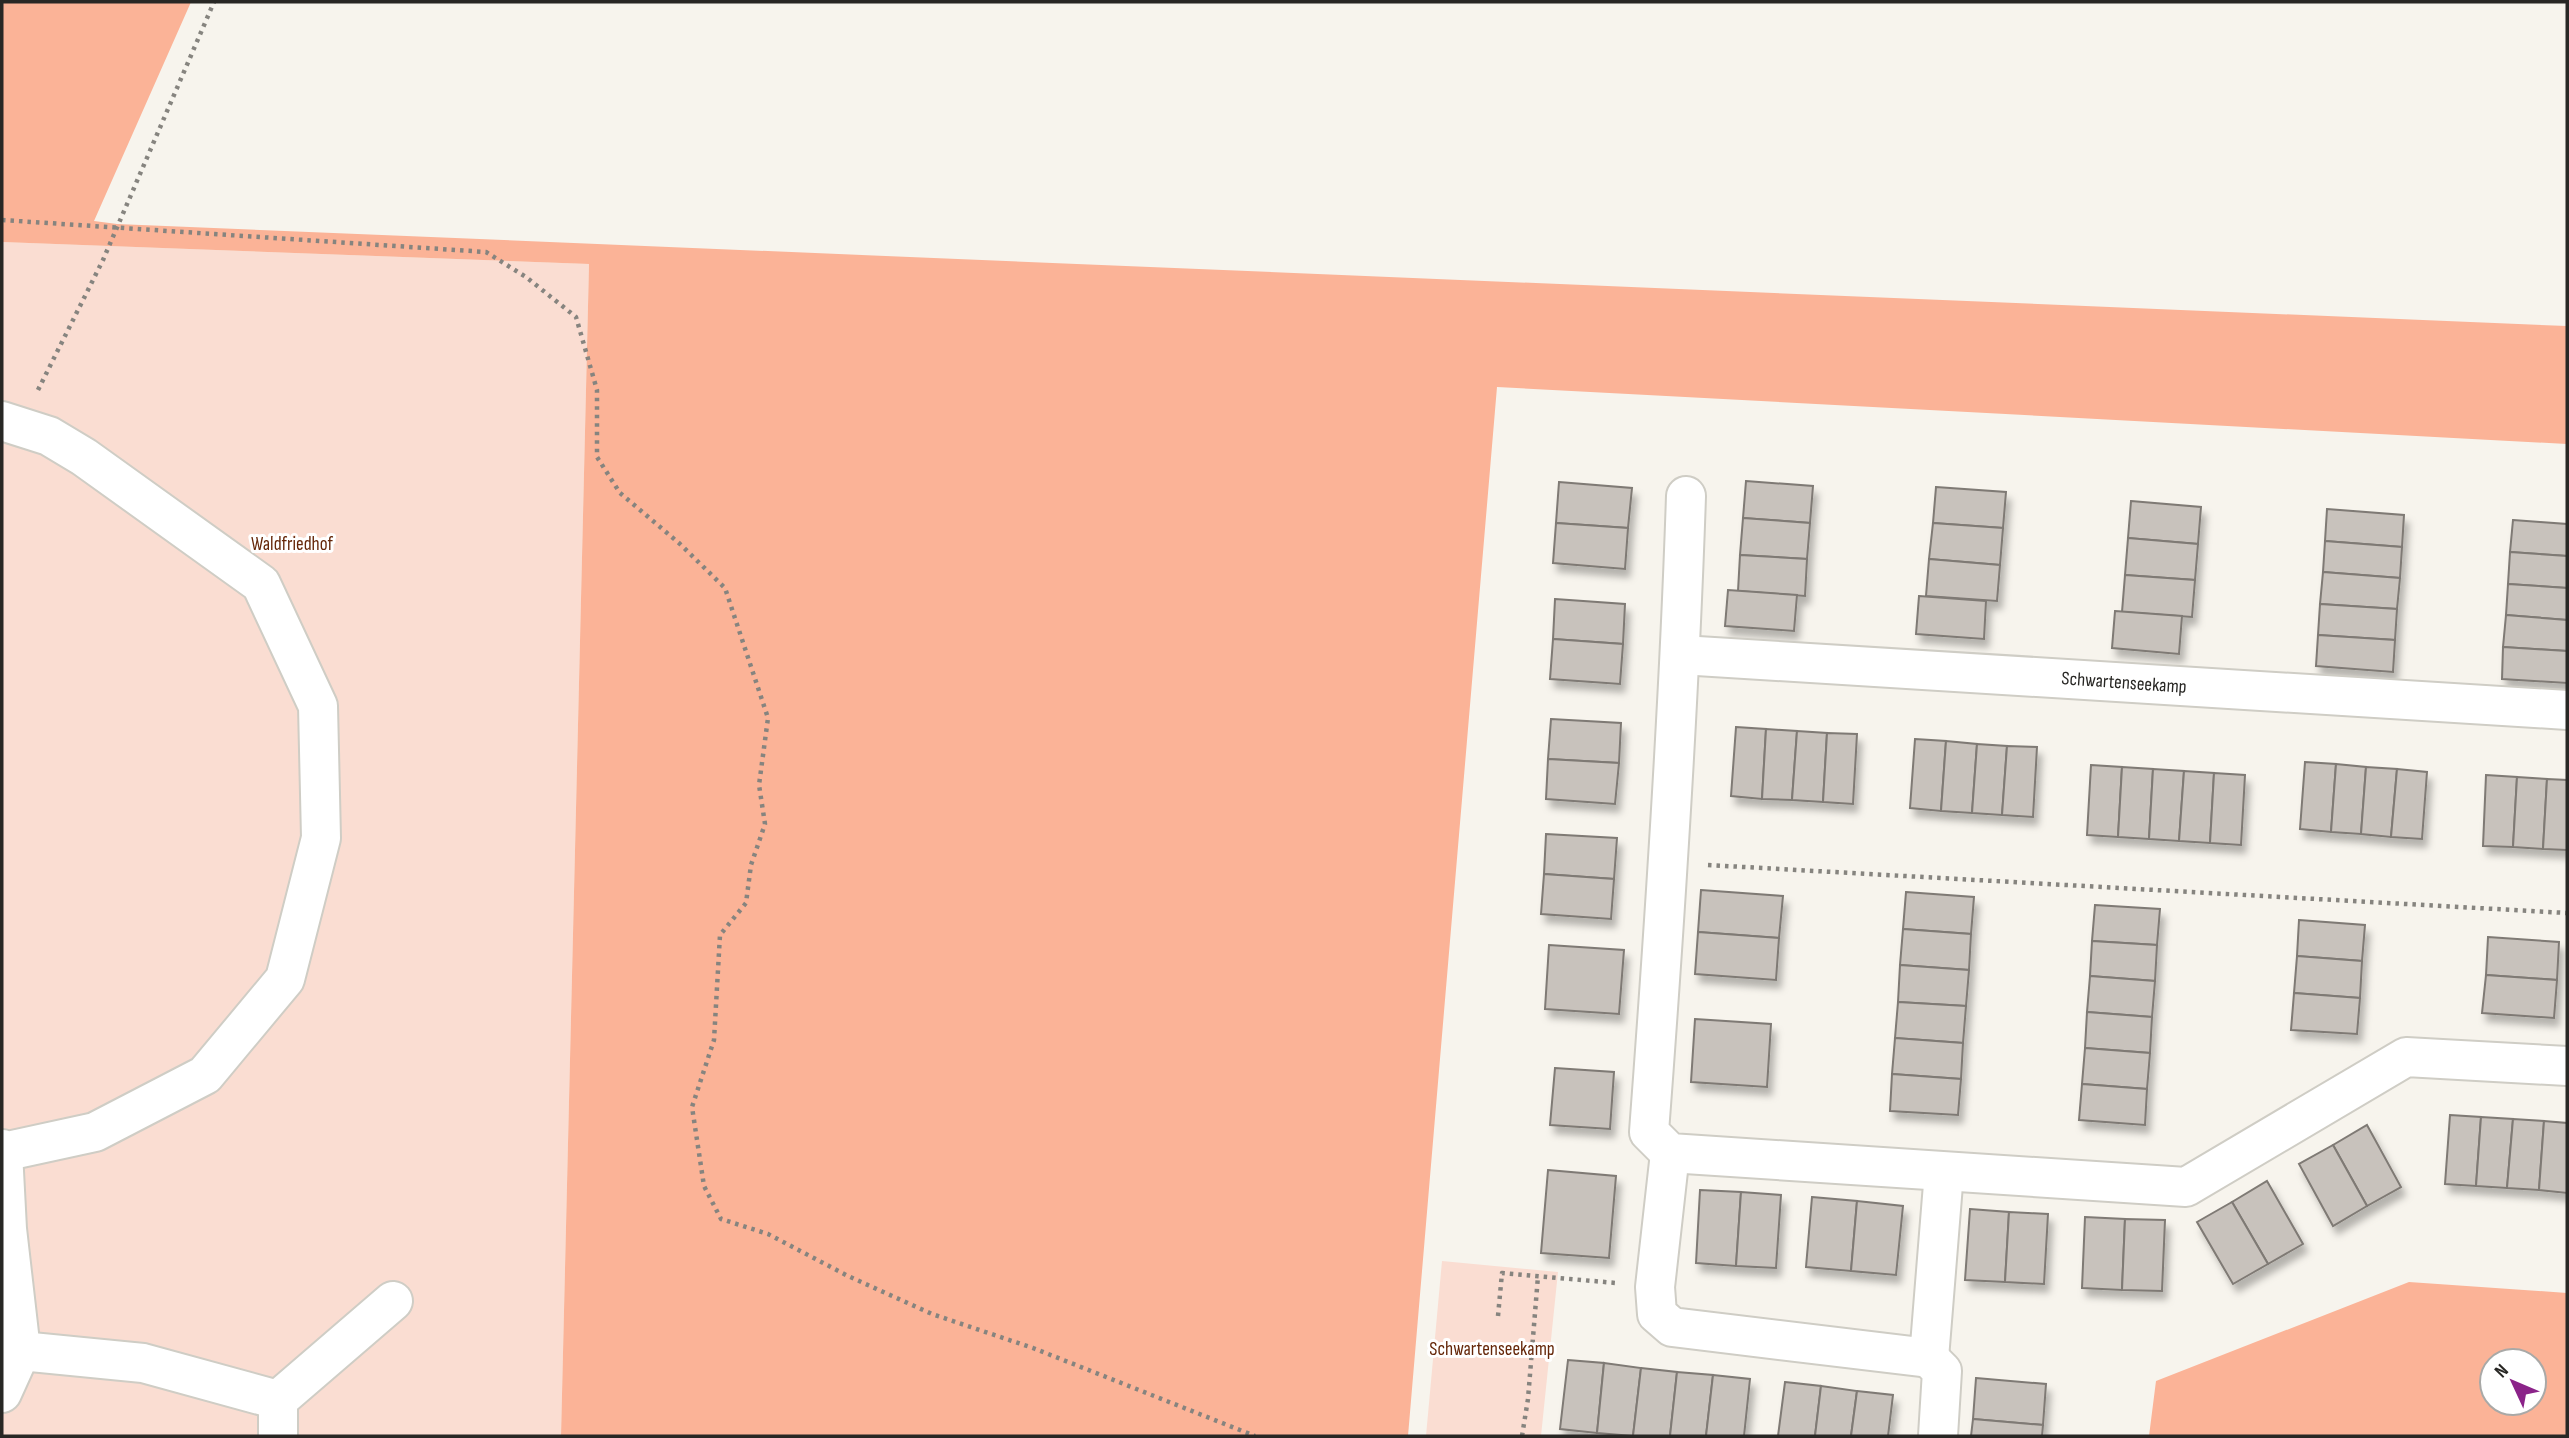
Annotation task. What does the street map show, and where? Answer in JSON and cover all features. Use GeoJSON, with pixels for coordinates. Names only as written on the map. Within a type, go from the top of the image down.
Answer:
{"type":"FeatureCollection","features":[{"type":"Feature","properties":{"kind":"street"},"geometry":{"type":"LineString","coordinates":[[2,1393],[21,1352],[7,1229],[2,1150],[95,1132],[205,1075],[285,979],[321,838],[318,706],[261,584],[84,457],[49,436],[11,423]]}},
{"type":"Feature","properties":{"kind":"street"},"geometry":{"type":"LineString","coordinates":[[1686,496],[1670,863],[1649,1132],[1670,1153],[2186,1187],[2406,1057],[2567,1066]]}},
{"type":"Feature","properties":{"kind":"street","name":"Schwartenseekamp"},"geometry":{"type":"LineString","coordinates":[[1681,655],[2567,710]]}},
{"type":"Feature","properties":{"kind":"street"},"geometry":{"type":"LineString","coordinates":[[1670,1153],[1655,1287],[1657,1314],[1672,1327],[1929,1358],[1942,1371],[1938,1436]]}},
{"type":"Feature","properties":{"kind":"street"},"geometry":{"type":"LineString","coordinates":[[1929,1358],[1944,1172]]}},
{"type":"Feature","properties":{"kind":"street"},"geometry":{"type":"LineString","coordinates":[[21,1352],[143,1363],[278,1418],[393,1301]]}},
{"type":"Feature","properties":{"kind":"path"},"geometry":{"type":"LineString","coordinates":[[11,423],[117,227],[214,2]]}},
{"type":"Feature","properties":{"kind":"path"},"geometry":{"type":"LineString","coordinates":[[2,220],[486,252],[526,277],[576,317],[597,390],[597,457],[620,493],[680,544],[725,588],[768,718],[759,785],[765,824],[751,865],[746,903],[720,935],[714,1040],[692,1107],[704,1186],[721,1219],[768,1234],[848,1276],[932,1314],[1033,1348],[1255,1436]]}},
{"type":"Feature","properties":{"kind":"path"},"geometry":{"type":"LineString","coordinates":[[1670,863],[2567,913]]}},
{"type":"Feature","properties":{"kind":"path"},"geometry":{"type":"LineString","coordinates":[[1498,1316],[1502,1273],[1655,1287]]}},
{"type":"Feature","properties":{"kind":"path"},"geometry":{"type":"LineString","coordinates":[[1522,1436],[1528,1399],[1538,1276]]}},
{"type":"Feature","properties":{"kind":"green space","name":"Waldfriedhof"},"geometry":{"type":"Polygon","coordinates":[[[2,242],[589,264],[561,1436],[2,1436],[2,242]]]}},
{"type":"Feature","properties":{"kind":"green space","name":"Schwartenseekamp"},"geometry":{"type":"Polygon","coordinates":[[[1442,1261],[1558,1272],[1541,1436],[1426,1436],[1442,1261]]]}},
{"type":"Feature","properties":{"kind":"shaded area"},"geometry":{"type":"Polygon","coordinates":[[[2,2],[191,2],[94,221],[2567,326],[2567,444],[1497,387],[1408,1436],[561,1436],[589,264],[2,242],[2,2]]]}},
{"type":"Feature","properties":{"kind":"shaded area"},"geometry":{"type":"Polygon","coordinates":[[[2409,1282],[2567,1293],[2567,1436],[2149,1436],[2156,1381],[2409,1282]]]}},
{"type":"Feature","properties":{"kind":"building"},"geometry":{"type":"Polygon","coordinates":[[[1746,481],[1813,486],[1810,523],[1743,518],[1746,481]]]}},
{"type":"Feature","properties":{"kind":"building"},"geometry":{"type":"Polygon","coordinates":[[[1559,482],[1632,488],[1628,528],[1556,523],[1559,482]]]}},
{"type":"Feature","properties":{"kind":"building"},"geometry":{"type":"Polygon","coordinates":[[[1936,487],[2006,492],[2003,528],[1933,523],[1936,487]]]}},
{"type":"Feature","properties":{"kind":"building"},"geometry":{"type":"Polygon","coordinates":[[[2131,501],[2201,507],[2198,544],[2128,538],[2131,501]]]}},
{"type":"Feature","properties":{"kind":"building"},"geometry":{"type":"Polygon","coordinates":[[[2327,509],[2404,515],[2402,547],[2325,541],[2327,509]]]}},
{"type":"Feature","properties":{"kind":"building"},"geometry":{"type":"Polygon","coordinates":[[[1743,518],[1810,523],[1807,559],[1740,555],[1743,518]]]}},
{"type":"Feature","properties":{"kind":"building"},"geometry":{"type":"Polygon","coordinates":[[[2513,520],[2567,524],[2567,556],[2510,552],[2513,520]]]}},
{"type":"Feature","properties":{"kind":"building"},"geometry":{"type":"Polygon","coordinates":[[[1556,523],[1628,528],[1625,569],[1553,563],[1556,523]]]}},
{"type":"Feature","properties":{"kind":"building"},"geometry":{"type":"Polygon","coordinates":[[[1933,523],[2003,528],[2000,565],[1929,559],[1933,523]]]}},
{"type":"Feature","properties":{"kind":"building"},"geometry":{"type":"Polygon","coordinates":[[[2128,538],[2198,544],[2195,580],[2125,575],[2128,538]]]}},
{"type":"Feature","properties":{"kind":"building"},"geometry":{"type":"Polygon","coordinates":[[[2325,541],[2402,547],[2400,578],[2323,572],[2325,541]]]}},
{"type":"Feature","properties":{"kind":"building"},"geometry":{"type":"Polygon","coordinates":[[[2510,552],[2567,556],[2567,588],[2508,584],[2510,552]]]}},
{"type":"Feature","properties":{"kind":"building"},"geometry":{"type":"Polygon","coordinates":[[[1740,555],[1807,559],[1805,596],[1738,591],[1740,555]]]}},
{"type":"Feature","properties":{"kind":"building"},"geometry":{"type":"Polygon","coordinates":[[[1929,559],[2000,565],[1997,601],[1926,596],[1929,559]]]}},
{"type":"Feature","properties":{"kind":"building"},"geometry":{"type":"Polygon","coordinates":[[[2323,572],[2400,578],[2397,609],[2320,604],[2323,572]]]}},
{"type":"Feature","properties":{"kind":"building"},"geometry":{"type":"Polygon","coordinates":[[[2125,575],[2195,580],[2192,617],[2122,612],[2125,575]]]}},
{"type":"Feature","properties":{"kind":"building"},"geometry":{"type":"Polygon","coordinates":[[[2508,584],[2567,588],[2567,620],[2506,615],[2508,584]]]}},
{"type":"Feature","properties":{"kind":"building"},"geometry":{"type":"Polygon","coordinates":[[[1728,590],[1797,595],[1794,631],[1725,626],[1728,590]]]}},
{"type":"Feature","properties":{"kind":"building"},"geometry":{"type":"Polygon","coordinates":[[[1919,596],[1986,601],[1984,639],[1916,634],[1919,596]]]}},
{"type":"Feature","properties":{"kind":"building"},"geometry":{"type":"Polygon","coordinates":[[[1555,599],[1625,604],[1623,644],[1553,639],[1555,599]]]}},
{"type":"Feature","properties":{"kind":"building"},"geometry":{"type":"Polygon","coordinates":[[[2320,604],[2397,609],[2395,640],[2318,635],[2320,604]]]}},
{"type":"Feature","properties":{"kind":"building"},"geometry":{"type":"Polygon","coordinates":[[[2115,611],[2182,616],[2179,654],[2112,648],[2115,611]]]}},
{"type":"Feature","properties":{"kind":"building"},"geometry":{"type":"Polygon","coordinates":[[[2506,615],[2567,620],[2567,651],[2503,647],[2506,615]]]}},
{"type":"Feature","properties":{"kind":"building"},"geometry":{"type":"Polygon","coordinates":[[[2318,635],[2395,640],[2393,672],[2316,666],[2318,635]]]}},
{"type":"Feature","properties":{"kind":"building"},"geometry":{"type":"Polygon","coordinates":[[[1553,639],[1623,644],[1620,684],[1550,679],[1553,639]]]}},
{"type":"Feature","properties":{"kind":"building"},"geometry":{"type":"Polygon","coordinates":[[[2503,647],[2567,651],[2567,683],[2502,679],[2503,647]]]}},
{"type":"Feature","properties":{"kind":"building"},"geometry":{"type":"Polygon","coordinates":[[[1551,719],[1621,723],[1619,763],[1548,759],[1551,719]]]}},
{"type":"Feature","properties":{"kind":"building"},"geometry":{"type":"Polygon","coordinates":[[[1736,727],[1766,729],[1762,799],[1731,796],[1736,727]]]}},
{"type":"Feature","properties":{"kind":"building"},"geometry":{"type":"Polygon","coordinates":[[[1766,729],[1797,731],[1792,800],[1762,799],[1766,729]]]}},
{"type":"Feature","properties":{"kind":"building"},"geometry":{"type":"Polygon","coordinates":[[[1797,731],[1827,733],[1823,802],[1792,800],[1797,731]]]}},
{"type":"Feature","properties":{"kind":"building"},"geometry":{"type":"Polygon","coordinates":[[[1827,733],[1857,734],[1853,804],[1823,802],[1827,733]]]}},
{"type":"Feature","properties":{"kind":"building"},"geometry":{"type":"Polygon","coordinates":[[[1915,739],[1946,741],[1941,811],[1910,808],[1915,739]]]}},
{"type":"Feature","properties":{"kind":"building"},"geometry":{"type":"Polygon","coordinates":[[[1946,741],[1977,744],[1972,813],[1941,811],[1946,741]]]}},
{"type":"Feature","properties":{"kind":"building"},"geometry":{"type":"Polygon","coordinates":[[[1977,744],[2007,746],[2002,815],[1972,813],[1977,744]]]}},
{"type":"Feature","properties":{"kind":"building"},"geometry":{"type":"Polygon","coordinates":[[[2007,746],[2037,747],[2033,817],[2002,815],[2007,746]]]}},
{"type":"Feature","properties":{"kind":"building"},"geometry":{"type":"Polygon","coordinates":[[[1548,759],[1619,763],[1615,804],[1546,799],[1548,759]]]}},
{"type":"Feature","properties":{"kind":"building"},"geometry":{"type":"Polygon","coordinates":[[[2305,762],[2336,764],[2331,832],[2300,829],[2305,762]]]}},
{"type":"Feature","properties":{"kind":"building"},"geometry":{"type":"Polygon","coordinates":[[[2336,764],[2366,767],[2361,834],[2331,832],[2336,764]]]}},
{"type":"Feature","properties":{"kind":"building"},"geometry":{"type":"Polygon","coordinates":[[[2091,765],[2122,767],[2118,837],[2087,835],[2091,765]]]}},
{"type":"Feature","properties":{"kind":"building"},"geometry":{"type":"Polygon","coordinates":[[[2122,767],[2153,769],[2149,839],[2118,837],[2122,767]]]}},
{"type":"Feature","properties":{"kind":"building"},"geometry":{"type":"Polygon","coordinates":[[[2366,767],[2397,769],[2391,837],[2361,834],[2366,767]]]}},
{"type":"Feature","properties":{"kind":"building"},"geometry":{"type":"Polygon","coordinates":[[[2153,769],[2184,771],[2179,841],[2149,839],[2153,769]]]}},
{"type":"Feature","properties":{"kind":"building"},"geometry":{"type":"Polygon","coordinates":[[[2397,769],[2427,772],[2422,839],[2391,837],[2397,769]]]}},
{"type":"Feature","properties":{"kind":"building"},"geometry":{"type":"Polygon","coordinates":[[[2184,771],[2214,773],[2210,843],[2179,841],[2184,771]]]}},
{"type":"Feature","properties":{"kind":"building"},"geometry":{"type":"Polygon","coordinates":[[[2214,773],[2245,775],[2241,845],[2210,843],[2214,773]]]}},
{"type":"Feature","properties":{"kind":"building"},"geometry":{"type":"Polygon","coordinates":[[[2486,775],[2517,777],[2513,847],[2483,846],[2486,775]]]}},
{"type":"Feature","properties":{"kind":"building"},"geometry":{"type":"Polygon","coordinates":[[[2517,777],[2547,779],[2543,849],[2513,847],[2517,777]]]}},
{"type":"Feature","properties":{"kind":"building"},"geometry":{"type":"Polygon","coordinates":[[[2547,779],[2567,780],[2567,850],[2543,849],[2547,779]]]}},
{"type":"Feature","properties":{"kind":"building"},"geometry":{"type":"Polygon","coordinates":[[[1546,834],[1617,838],[1614,879],[1544,874],[1546,834]]]}},
{"type":"Feature","properties":{"kind":"building"},"geometry":{"type":"Polygon","coordinates":[[[1544,874],[1614,879],[1611,919],[1541,914],[1544,874]]]}},
{"type":"Feature","properties":{"kind":"building"},"geometry":{"type":"Polygon","coordinates":[[[1701,890],[1783,896],[1779,938],[1698,932],[1701,890]]]}},
{"type":"Feature","properties":{"kind":"building"},"geometry":{"type":"Polygon","coordinates":[[[1906,892],[1974,897],[1971,934],[1903,929],[1906,892]]]}},
{"type":"Feature","properties":{"kind":"building"},"geometry":{"type":"Polygon","coordinates":[[[2095,905],[2160,909],[2157,945],[2092,941],[2095,905]]]}},
{"type":"Feature","properties":{"kind":"building"},"geometry":{"type":"Polygon","coordinates":[[[2299,920],[2365,925],[2362,961],[2297,956],[2299,920]]]}},
{"type":"Feature","properties":{"kind":"building"},"geometry":{"type":"Polygon","coordinates":[[[1903,929],[1971,934],[1969,970],[1900,965],[1903,929]]]}},
{"type":"Feature","properties":{"kind":"building"},"geometry":{"type":"Polygon","coordinates":[[[1698,932],[1779,938],[1776,980],[1695,974],[1698,932]]]}},
{"type":"Feature","properties":{"kind":"building"},"geometry":{"type":"Polygon","coordinates":[[[2488,937],[2559,942],[2557,980],[2486,975],[2488,937]]]}},
{"type":"Feature","properties":{"kind":"building"},"geometry":{"type":"Polygon","coordinates":[[[2092,941],[2157,945],[2155,981],[2090,976],[2092,941]]]}},
{"type":"Feature","properties":{"kind":"building"},"geometry":{"type":"Polygon","coordinates":[[[1549,945],[1624,950],[1619,1014],[1545,1009],[1549,945]]]}},
{"type":"Feature","properties":{"kind":"building"},"geometry":{"type":"Polygon","coordinates":[[[2297,956],[2362,961],[2360,998],[2294,993],[2297,956]]]}},
{"type":"Feature","properties":{"kind":"building"},"geometry":{"type":"Polygon","coordinates":[[[1900,965],[1969,970],[1966,1006],[1898,1002],[1900,965]]]}},
{"type":"Feature","properties":{"kind":"building"},"geometry":{"type":"Polygon","coordinates":[[[2486,975],[2557,980],[2554,1018],[2482,1013],[2486,975]]]}},
{"type":"Feature","properties":{"kind":"building"},"geometry":{"type":"Polygon","coordinates":[[[2090,976],[2155,981],[2152,1017],[2087,1012],[2090,976]]]}},
{"type":"Feature","properties":{"kind":"building"},"geometry":{"type":"Polygon","coordinates":[[[2294,993],[2360,998],[2357,1034],[2291,1030],[2294,993]]]}},
{"type":"Feature","properties":{"kind":"building"},"geometry":{"type":"Polygon","coordinates":[[[1898,1002],[1966,1006],[1963,1043],[1895,1038],[1898,1002]]]}},
{"type":"Feature","properties":{"kind":"building"},"geometry":{"type":"Polygon","coordinates":[[[2087,1012],[2152,1017],[2150,1053],[2085,1048],[2087,1012]]]}},
{"type":"Feature","properties":{"kind":"building"},"geometry":{"type":"Polygon","coordinates":[[[1695,1019],[1771,1024],[1767,1087],[1691,1082],[1695,1019]]]}},
{"type":"Feature","properties":{"kind":"building"},"geometry":{"type":"Polygon","coordinates":[[[1895,1038],[1963,1043],[1961,1079],[1892,1074],[1895,1038]]]}},
{"type":"Feature","properties":{"kind":"building"},"geometry":{"type":"Polygon","coordinates":[[[2085,1048],[2150,1053],[2147,1089],[2082,1084],[2085,1048]]]}},
{"type":"Feature","properties":{"kind":"building"},"geometry":{"type":"Polygon","coordinates":[[[1555,1068],[1614,1072],[1610,1129],[1550,1125],[1555,1068]]]}},
{"type":"Feature","properties":{"kind":"building"},"geometry":{"type":"Polygon","coordinates":[[[1892,1074],[1961,1079],[1958,1115],[1890,1111],[1892,1074]]]}},
{"type":"Feature","properties":{"kind":"building"},"geometry":{"type":"Polygon","coordinates":[[[2082,1084],[2147,1089],[2145,1125],[2079,1120],[2082,1084]]]}},
{"type":"Feature","properties":{"kind":"building"},"geometry":{"type":"Polygon","coordinates":[[[2450,1115],[2481,1117],[2476,1186],[2445,1184],[2450,1115]]]}},
{"type":"Feature","properties":{"kind":"building"},"geometry":{"type":"Polygon","coordinates":[[[2481,1117],[2513,1119],[2507,1188],[2476,1186],[2481,1117]]]}},
{"type":"Feature","properties":{"kind":"building"},"geometry":{"type":"Polygon","coordinates":[[[2513,1119],[2544,1121],[2539,1190],[2507,1188],[2513,1119]]]}},
{"type":"Feature","properties":{"kind":"building"},"geometry":{"type":"Polygon","coordinates":[[[2544,1121],[2567,1123],[2567,1193],[2539,1190],[2544,1121]]]}},
{"type":"Feature","properties":{"kind":"building"},"geometry":{"type":"Polygon","coordinates":[[[2367,1125],[2401,1187],[2367,1206],[2333,1145],[2367,1125]]]}},
{"type":"Feature","properties":{"kind":"building"},"geometry":{"type":"Polygon","coordinates":[[[2333,1145],[2367,1206],[2333,1226],[2299,1164],[2333,1145]]]}},
{"type":"Feature","properties":{"kind":"building"},"geometry":{"type":"Polygon","coordinates":[[[1548,1170],[1616,1176],[1609,1258],[1541,1253],[1548,1170]]]}},
{"type":"Feature","properties":{"kind":"building"},"geometry":{"type":"Polygon","coordinates":[[[2267,1181],[2303,1244],[2268,1264],[2232,1202],[2267,1181]]]}},
{"type":"Feature","properties":{"kind":"building"},"geometry":{"type":"Polygon","coordinates":[[[1700,1190],[1741,1192],[1736,1266],[1696,1263],[1700,1190]]]}},
{"type":"Feature","properties":{"kind":"building"},"geometry":{"type":"Polygon","coordinates":[[[1741,1192],[1781,1195],[1776,1268],[1736,1266],[1741,1192]]]}},
{"type":"Feature","properties":{"kind":"building"},"geometry":{"type":"Polygon","coordinates":[[[1812,1197],[1857,1201],[1851,1271],[1806,1267],[1812,1197]]]}},
{"type":"Feature","properties":{"kind":"building"},"geometry":{"type":"Polygon","coordinates":[[[1857,1201],[1903,1206],[1896,1275],[1851,1271],[1857,1201]]]}},
{"type":"Feature","properties":{"kind":"building"},"geometry":{"type":"Polygon","coordinates":[[[2232,1202],[2268,1264],[2233,1284],[2197,1222],[2232,1202]]]}},
{"type":"Feature","properties":{"kind":"building"},"geometry":{"type":"Polygon","coordinates":[[[1970,1209],[2009,1212],[2005,1282],[1965,1280],[1970,1209]]]}},
{"type":"Feature","properties":{"kind":"building"},"geometry":{"type":"Polygon","coordinates":[[[2009,1212],[2048,1214],[2044,1284],[2005,1282],[2009,1212]]]}},
{"type":"Feature","properties":{"kind":"building"},"geometry":{"type":"Polygon","coordinates":[[[2085,1217],[2125,1219],[2122,1290],[2082,1288],[2085,1217]]]}},
{"type":"Feature","properties":{"kind":"building"},"geometry":{"type":"Polygon","coordinates":[[[2125,1219],[2165,1220],[2162,1291],[2122,1290],[2125,1219]]]}},
{"type":"Feature","properties":{"kind":"building"},"geometry":{"type":"Polygon","coordinates":[[[1568,1360],[1604,1363],[1597,1433],[1560,1429],[1568,1360]]]}},
{"type":"Feature","properties":{"kind":"building"},"geometry":{"type":"Polygon","coordinates":[[[1604,1363],[1641,1368],[1633,1436],[1597,1433],[1604,1363]]]}},
{"type":"Feature","properties":{"kind":"building"},"geometry":{"type":"Polygon","coordinates":[[[1641,1368],[1677,1372],[1670,1436],[1633,1436],[1641,1368]]]}},
{"type":"Feature","properties":{"kind":"building"},"geometry":{"type":"Polygon","coordinates":[[[1677,1372],[1713,1375],[1706,1436],[1670,1436],[1677,1372]]]}},
{"type":"Feature","properties":{"kind":"building"},"geometry":{"type":"Polygon","coordinates":[[[1713,1375],[1750,1379],[1744,1436],[1706,1436],[1713,1375]]]}},
{"type":"Feature","properties":{"kind":"building"},"geometry":{"type":"Polygon","coordinates":[[[1976,1378],[2046,1384],[2043,1425],[1973,1419],[1976,1378]]]}},
{"type":"Feature","properties":{"kind":"building"},"geometry":{"type":"Polygon","coordinates":[[[1785,1382],[1821,1386],[1815,1436],[1778,1436],[1785,1382]]]}},
{"type":"Feature","properties":{"kind":"building"},"geometry":{"type":"Polygon","coordinates":[[[1821,1386],[1857,1391],[1851,1436],[1815,1436],[1821,1386]]]}},
{"type":"Feature","properties":{"kind":"building"},"geometry":{"type":"Polygon","coordinates":[[[1857,1391],[1893,1395],[1888,1436],[1851,1436],[1857,1391]]]}},
{"type":"Feature","properties":{"kind":"building"},"geometry":{"type":"Polygon","coordinates":[[[1973,1419],[2043,1425],[2042,1436],[1971,1436],[1973,1419]]]}}]}
